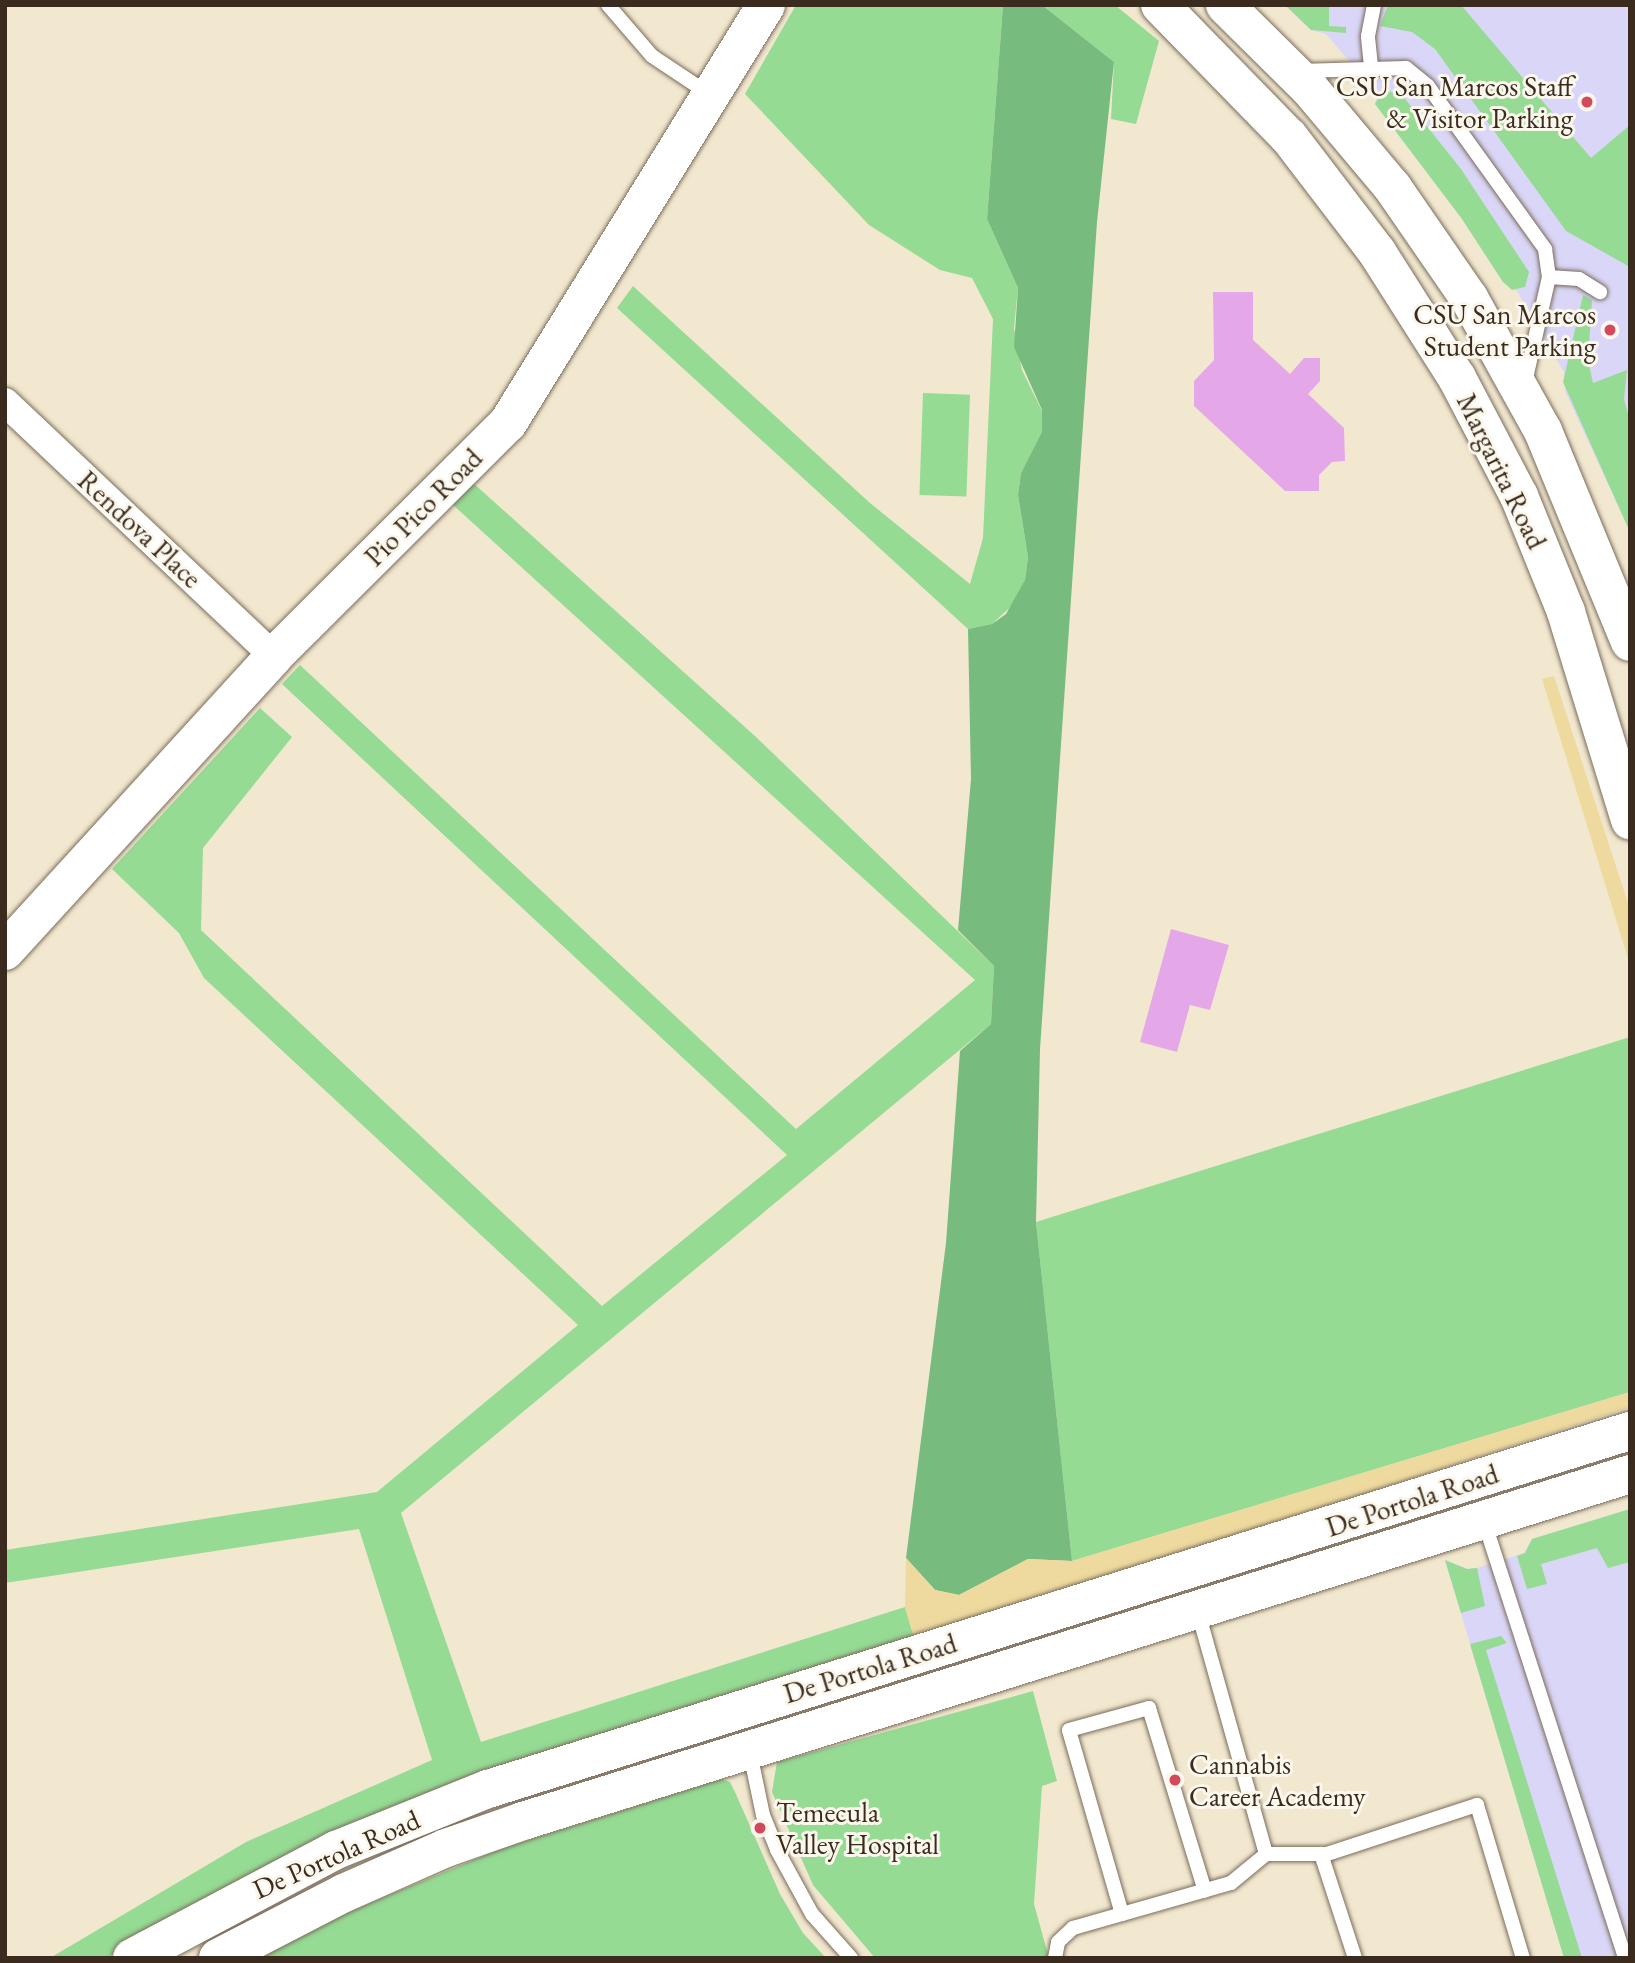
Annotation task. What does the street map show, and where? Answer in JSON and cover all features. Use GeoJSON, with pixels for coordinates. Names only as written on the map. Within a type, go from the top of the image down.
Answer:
{"type":"FeatureCollection","features":[{"type":"Feature","properties":{"kind":"main road","name":"Pio Pico Road"},"geometry":{"type":"LineString","coordinates":[[5,951],[274,656],[508,423],[765,5]]}},
{"type":"Feature","properties":{"kind":"main road","name":"Margarita Road"},"geometry":{"type":"LineString","coordinates":[[1160,5],[1289,137],[1377,252],[1457,378],[1518,495],[1566,612],[1630,820]]}},
{"type":"Feature","properties":{"kind":"main road","name":"Margarita Road"},"geometry":{"type":"LineString","coordinates":[[1225,5],[1293,72],[1393,188],[1469,298],[1543,431],[1630,643]]}},
{"type":"Feature","properties":{"kind":"main road"},"geometry":{"type":"LineString","coordinates":[[1518,495],[1563,544],[1595,626],[1612,642],[1630,643]]}},
{"type":"Feature","properties":{"kind":"main road","name":"De Portola Road"},"geometry":{"type":"LineString","coordinates":[[132,1958],[336,1850],[488,1789],[1630,1432]]}},
{"type":"Feature","properties":{"kind":"main road","name":"De Portola Road"},"geometry":{"type":"LineString","coordinates":[[218,1958],[344,1893],[446,1848],[749,1747],[1198,1611],[1630,1474]]}},
{"type":"Feature","properties":{"kind":"main road"},"geometry":{"type":"LineString","coordinates":[[749,1747],[754,1730],[768,1715],[1009,1642],[1047,1627],[1069,1608]]}},
{"type":"Feature","properties":{"kind":"street","name":"Rendova Place"},"geometry":{"type":"LineString","coordinates":[[5,402],[274,656]]}},
{"type":"Feature","properties":{"kind":"lane"},"geometry":{"type":"LineString","coordinates":[[608,5],[652,56],[710,95]]}},
{"type":"Feature","properties":{"kind":"lane"},"geometry":{"type":"LineString","coordinates":[[1371,66],[1368,36],[1374,5]]}},
{"type":"Feature","properties":{"kind":"lane"},"geometry":{"type":"LineString","coordinates":[[1293,72],[1371,66],[1406,68],[1428,86],[1545,249],[1549,277],[1522,394]]}},
{"type":"Feature","properties":{"kind":"lane"},"geometry":{"type":"LineString","coordinates":[[1549,277],[1579,279],[1600,292]]}},
{"type":"Feature","properties":{"kind":"lane"},"geometry":{"type":"LineString","coordinates":[[1483,1519],[1625,1958]]}},
{"type":"Feature","properties":{"kind":"lane"},"geometry":{"type":"LineString","coordinates":[[1198,1611],[1266,1854]]}},
{"type":"Feature","properties":{"kind":"lane"},"geometry":{"type":"LineString","coordinates":[[1122,1914],[1069,1730],[1149,1708],[1205,1891]]}},
{"type":"Feature","properties":{"kind":"lane"},"geometry":{"type":"LineString","coordinates":[[749,1747],[762,1815],[776,1850],[812,1914],[851,1958]]}},
{"type":"Feature","properties":{"kind":"lane"},"geometry":{"type":"LineString","coordinates":[[1055,1958],[1058,1942],[1073,1928],[1231,1883],[1266,1854],[1321,1854],[1477,1805],[1523,1958]]}},
{"type":"Feature","properties":{"kind":"lane"},"geometry":{"type":"LineString","coordinates":[[1321,1854],[1355,1958]]}},
{"type":"Feature","properties":{"kind":"shaded area"},"geometry":{"type":"Polygon","coordinates":[[[1285,5],[1630,5],[1630,532],[1565,391],[1564,372],[1517,291],[1503,282],[1462,219],[1375,104],[1377,94],[1326,34],[1311,30],[1285,5]]]}},
{"type":"Feature","properties":{"kind":"shaded area"},"geometry":{"type":"Polygon","coordinates":[[[1630,1509],[1630,1958],[1564,1958],[1445,1560],[1467,1569],[1477,1568],[1524,1553],[1532,1539],[1630,1509]]]}},
{"type":"Feature","properties":{"kind":"green space"},"geometry":{"type":"Polygon","coordinates":[[[796,5],[1003,5],[987,219],[1018,288],[1014,328],[1022,370],[1042,411],[1042,433],[1021,473],[1018,495],[1028,557],[1025,580],[1017,601],[992,624],[968,629],[617,308],[633,286],[870,503],[970,584],[983,538],[993,319],[972,278],[940,270],[869,225],[745,94],[796,5]]]}},
{"type":"Feature","properties":{"kind":"green space"},"geometry":{"type":"Polygon","coordinates":[[[1003,5],[1042,5],[1114,62],[1097,222],[1040,1049],[1036,1222],[1072,1561],[1028,1559],[959,1595],[935,1590],[906,1558],[946,1243],[960,1051],[991,1024],[994,966],[958,930],[971,779],[968,629],[992,624],[1006,614],[1025,580],[1028,557],[1018,495],[1021,473],[1042,432],[1042,410],[1014,347],[1018,288],[987,219],[1003,5]]]}},
{"type":"Feature","properties":{"kind":"green space"},"geometry":{"type":"Polygon","coordinates":[[[1042,5],[1115,5],[1159,41],[1136,124],[1111,119],[1114,62],[1042,5]]]}},
{"type":"Feature","properties":{"kind":"green space"},"geometry":{"type":"Polygon","coordinates":[[[1285,5],[1329,5],[1329,26],[1346,27],[1346,33],[1311,30],[1285,5]]]}},
{"type":"Feature","properties":{"kind":"green space"},"geometry":{"type":"Polygon","coordinates":[[[1388,5],[1461,5],[1591,158],[1630,125],[1630,267],[1566,231],[1435,49],[1412,32],[1380,26],[1388,5]]]}},
{"type":"Feature","properties":{"kind":"green space"},"geometry":{"type":"Polygon","coordinates":[[[1383,90],[1402,95],[1461,169],[1529,272],[1525,287],[1512,290],[1503,282],[1462,219],[1375,104],[1383,90]]]}},
{"type":"Feature","properties":{"kind":"green space"},"geometry":{"type":"Polygon","coordinates":[[[1583,295],[1592,300],[1588,360],[1593,383],[1627,370],[1624,399],[1630,422],[1630,532],[1563,382],[1583,295]]]}},
{"type":"Feature","properties":{"kind":"green space"},"geometry":{"type":"Polygon","coordinates":[[[923,393],[970,395],[966,497],[919,495],[923,393]]]}},
{"type":"Feature","properties":{"kind":"green space"},"geometry":{"type":"Polygon","coordinates":[[[472,482],[756,737],[994,966],[991,1024],[401,1513],[481,1742],[905,1607],[915,1641],[257,1875],[106,1958],[50,1958],[246,1842],[432,1760],[359,1529],[5,1583],[5,1550],[377,1492],[578,1325],[204,978],[179,933],[112,869],[260,708],[292,737],[203,848],[201,930],[602,1306],[787,1155],[282,684],[300,665],[796,1129],[975,980],[452,504],[472,482]]]}},
{"type":"Feature","properties":{"kind":"green space"},"geometry":{"type":"Polygon","coordinates":[[[1630,1037],[1630,1392],[1072,1561],[1036,1222],[1630,1037]]]}},
{"type":"Feature","properties":{"kind":"green space"},"geometry":{"type":"Polygon","coordinates":[[[1630,1509],[1630,1562],[1608,1568],[1597,1548],[1541,1564],[1547,1584],[1527,1589],[1517,1556],[1525,1553],[1532,1539],[1630,1509]]]}},
{"type":"Feature","properties":{"kind":"green space"},"geometry":{"type":"Polygon","coordinates":[[[1445,1560],[1467,1569],[1477,1568],[1485,1606],[1461,1613],[1445,1560]]]}},
{"type":"Feature","properties":{"kind":"green space"},"geometry":{"type":"Polygon","coordinates":[[[1501,1636],[1507,1643],[1486,1650],[1582,1958],[1564,1958],[1470,1644],[1501,1636]]]}},
{"type":"Feature","properties":{"kind":"green space"},"geometry":{"type":"Polygon","coordinates":[[[1033,1691],[1057,1781],[1042,1786],[1034,1904],[1049,1958],[875,1958],[813,1885],[772,1792],[777,1762],[1033,1691]]]}},
{"type":"Feature","properties":{"kind":"green space"},"geometry":{"type":"Polygon","coordinates":[[[721,1779],[730,1782],[780,1894],[803,1933],[826,1958],[255,1958],[346,1913],[500,1849],[721,1779]]]}},
{"type":"Feature","properties":{"kind":"sand"},"geometry":{"type":"Polygon","coordinates":[[[1554,676],[1630,909],[1630,965],[1542,679],[1554,676]]]}},
{"type":"Feature","properties":{"kind":"sand"},"geometry":{"type":"Polygon","coordinates":[[[1630,1392],[1630,1407],[915,1641],[905,1607],[906,1558],[935,1590],[959,1595],[1028,1559],[1072,1561],[1630,1392]]]}},
{"type":"Feature","properties":{"kind":"building"},"geometry":{"type":"Polygon","coordinates":[[[1213,292],[1253,292],[1253,340],[1290,374],[1304,358],[1320,358],[1320,381],[1308,394],[1344,428],[1345,461],[1332,462],[1319,475],[1319,491],[1285,491],[1194,406],[1194,381],[1214,360],[1213,292]]]}},
{"type":"Feature","properties":{"kind":"building"},"geometry":{"type":"Polygon","coordinates":[[[1171,929],[1229,945],[1210,1010],[1190,1005],[1177,1052],[1140,1042],[1171,929]]]}},
{"type":"Feature","properties":{"kind":"place","name":"CSU San Marcos Staff & Visitor Parking"},"geometry":{"type":"Point","coordinates":[1587,102]}},
{"type":"Feature","properties":{"kind":"place","name":"CSU San Marcos Student Parking"},"geometry":{"type":"Point","coordinates":[1610,330]}},
{"type":"Feature","properties":{"kind":"place","name":"Cannabis Career Academy"},"geometry":{"type":"Point","coordinates":[1175,1780]}},
{"type":"Feature","properties":{"kind":"place","name":"Temecula Valley Hospital"},"geometry":{"type":"Point","coordinates":[760,1828]}}]}
